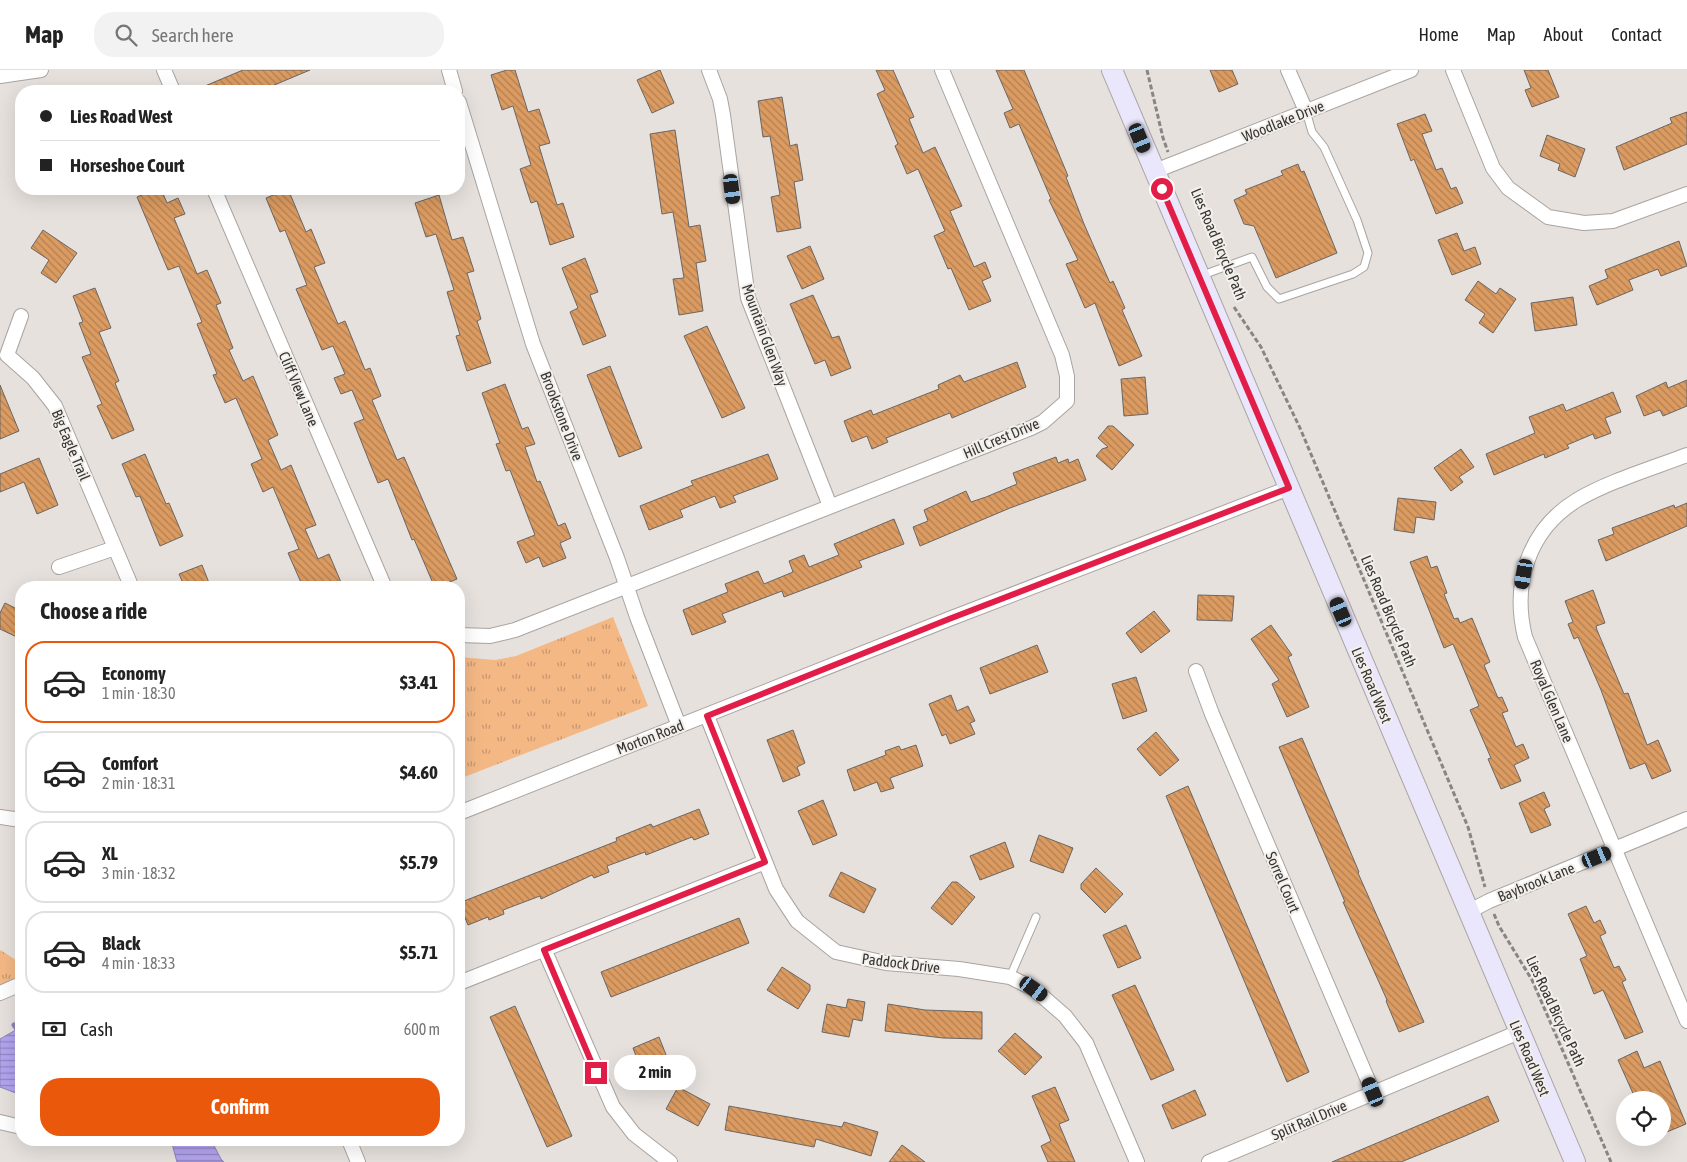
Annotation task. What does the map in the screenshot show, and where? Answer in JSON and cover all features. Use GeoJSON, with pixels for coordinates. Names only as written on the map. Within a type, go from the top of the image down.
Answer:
{"type":"FeatureCollection","features":[{"type":"Feature","properties":{"kind":"street"},"geometry":{"type":"LineString","coordinates":[[0,76],[41,70]]}},
{"type":"Feature","properties":{"kind":"street"},"geometry":{"type":"LineString","coordinates":[[164,70],[170,85]]}},
{"type":"Feature","properties":{"kind":"street"},"geometry":{"type":"LineString","coordinates":[[449,70],[454,85]]}},
{"type":"Feature","properties":{"kind":"street","name":"Mountain Glen Way"},"geometry":{"type":"LineString","coordinates":[[709,70],[720,99],[748,298],[830,506]]}},
{"type":"Feature","properties":{"kind":"street","name":"Hill Crest Drive"},"geometry":{"type":"LineString","coordinates":[[626,586],[1031,428],[1043,422],[1067,401],[1067,376],[1062,355],[942,70]]}},
{"type":"Feature","properties":{"kind":"street","name":"Lies Road West"},"geometry":{"type":"LineString","coordinates":[[1112,70],[1164,168],[1200,276],[1575,1162]]}},
{"type":"Feature","properties":{"kind":"street"},"geometry":{"type":"LineString","coordinates":[[1288,70],[1306,111]]}},
{"type":"Feature","properties":{"kind":"street","name":"Woodlake Drive"},"geometry":{"type":"LineString","coordinates":[[1164,168],[1410,70]]}},
{"type":"Feature","properties":{"kind":"street"},"geometry":{"type":"LineString","coordinates":[[1453,70],[1493,168],[1508,188],[1548,217],[1584,223],[1613,221],[1687,194]]}},
{"type":"Feature","properties":{"kind":"street","name":"Brookstone Drive"},"geometry":{"type":"LineString","coordinates":[[465,122],[533,344],[679,726]]}},
{"type":"Feature","properties":{"kind":"street","name":"Cliff View Lane"},"geometry":{"type":"LineString","coordinates":[[217,195],[382,581]]}},
{"type":"Feature","properties":{"kind":"street","name":"Big Eagle Trail"},"geometry":{"type":"LineString","coordinates":[[21,316],[4,354],[33,378],[55,406],[129,581]]}},
{"type":"Feature","properties":{"kind":"street","name":"Royal Glen Lane"},"geometry":{"type":"LineString","coordinates":[[1687,455],[1576,501],[1550,524],[1527,556],[1520,608],[1525,638],[1687,1020]]}},
{"type":"Feature","properties":{"kind":"street","name":"Morton Road"},"geometry":{"type":"LineString","coordinates":[[465,811],[949,619],[1289,488]]}},
{"type":"Feature","properties":{"kind":"street"},"geometry":{"type":"LineString","coordinates":[[59,567],[115,548]]}},
{"type":"Feature","properties":{"kind":"street"},"geometry":{"type":"LineString","coordinates":[[465,636],[477,637],[502,634],[626,586]]}},
{"type":"Feature","properties":{"kind":"street","name":"Sorrel Court"},"geometry":{"type":"LineString","coordinates":[[1196,671],[1212,714],[1373,1092]]}},
{"type":"Feature","properties":{"kind":"street","name":"Paddock Drive"},"geometry":{"type":"LineString","coordinates":[[707,716],[776,889],[797,921],[836,952],[886,963],[1010,977],[1034,989],[1050,1001],[1076,1028],[1097,1067],[1137,1162]]}},
{"type":"Feature","properties":{"kind":"street"},"geometry":{"type":"LineString","coordinates":[[0,817],[15,819]]}},
{"type":"Feature","properties":{"kind":"street","name":"Baybrook Lane"},"geometry":{"type":"LineString","coordinates":[[1468,912],[1489,901],[1687,819]]}},
{"type":"Feature","properties":{"kind":"street"},"geometry":{"type":"LineString","coordinates":[[465,981],[765,862]]}},
{"type":"Feature","properties":{"kind":"street"},"geometry":{"type":"LineString","coordinates":[[544,950],[613,1107],[634,1134],[670,1162]]}},
{"type":"Feature","properties":{"kind":"street"},"geometry":{"type":"LineString","coordinates":[[0,993],[15,987]]}},
{"type":"Feature","properties":{"kind":"street","name":"Split Rail Drive"},"geometry":{"type":"LineString","coordinates":[[1210,1162],[1519,1032]]}},
{"type":"Feature","properties":{"kind":"street"},"geometry":{"type":"LineString","coordinates":[[0,1122],[15,1126]]}},
{"type":"Feature","properties":{"kind":"street"},"geometry":{"type":"LineString","coordinates":[[351,1146],[358,1162]]}},
{"type":"Feature","properties":{"kind":"lane"},"geometry":{"type":"LineString","coordinates":[[1200,276],[1252,257],[1267,288],[1279,299],[1353,274],[1364,268],[1368,253],[1357,220],[1324,147],[1312,132],[1306,111]]}},
{"type":"Feature","properties":{"kind":"lane"},"geometry":{"type":"LineString","coordinates":[[1010,977],[1036,917]]}},
{"type":"Feature","properties":{"kind":"path"},"geometry":{"type":"LineString","coordinates":[[1147,70],[1163,138],[1164,168]]}},
{"type":"Feature","properties":{"kind":"path","name":"Lies Road Bicycle Path"},"geometry":{"type":"LineString","coordinates":[[1230,301],[1240,319],[1261,346],[1300,428],[1468,827],[1489,901],[1499,926],[1532,980],[1611,1162]]}},
{"type":"Feature","properties":{"kind":"green space"},"geometry":{"type":"Polygon","coordinates":[[[613,617],[648,706],[465,777],[465,658],[495,660],[516,656],[613,617]]]}},
{"type":"Feature","properties":{"kind":"green space"},"geometry":{"type":"Polygon","coordinates":[[[0,950],[15,959],[15,987],[0,993],[0,950]]]}},
{"type":"Feature","properties":{"kind":"shaded area"},"geometry":{"type":"Polygon","coordinates":[[[15,1030],[15,1093],[0,1087],[0,1039],[15,1030]]]}},
{"type":"Feature","properties":{"kind":"shaded area"},"geometry":{"type":"Polygon","coordinates":[[[173,1146],[214,1146],[224,1162],[177,1162],[173,1146]]]}},
{"type":"Feature","properties":{"kind":"building"},"geometry":{"type":"Polygon","coordinates":[[[243,70],[310,70],[274,85],[207,85],[243,70]]]}},
{"type":"Feature","properties":{"kind":"building"},"geometry":{"type":"Polygon","coordinates":[[[507,70],[515,70],[528,112],[539,109],[550,143],[539,146],[557,205],[563,203],[574,237],[550,245],[537,201],[531,203],[520,169],[531,165],[513,106],[502,110],[491,75],[507,70]]]}},
{"type":"Feature","properties":{"kind":"building"},"geometry":{"type":"Polygon","coordinates":[[[660,70],[674,103],[652,113],[637,80],[660,70]]]}},
{"type":"Feature","properties":{"kind":"building"},"geometry":{"type":"Polygon","coordinates":[[[876,70],[893,70],[914,117],[909,119],[923,153],[935,147],[962,206],[950,211],[974,267],[985,262],[991,277],[982,281],[991,301],[969,310],[951,268],[948,269],[934,236],[945,231],[918,169],[907,174],[895,146],[898,144],[877,94],[885,90],[876,70]]]}},
{"type":"Feature","properties":{"kind":"building"},"geometry":{"type":"Polygon","coordinates":[[[996,70],[1024,70],[1068,176],[1066,177],[1084,224],[1110,283],[1113,281],[1125,308],[1122,310],[1142,356],[1119,366],[1095,303],[1085,308],[1066,264],[1078,260],[1049,200],[1051,199],[1019,124],[1010,128],[1004,113],[1013,109],[996,70]]]}},
{"type":"Feature","properties":{"kind":"building"},"geometry":{"type":"Polygon","coordinates":[[[1210,70],[1232,70],[1238,84],[1219,92],[1210,70]]]}},
{"type":"Feature","properties":{"kind":"building"},"geometry":{"type":"Polygon","coordinates":[[[1524,70],[1548,70],[1559,97],[1532,107],[1525,90],[1531,88],[1524,70]]]}},
{"type":"Feature","properties":{"kind":"building"},"geometry":{"type":"Polygon","coordinates":[[[782,97],[790,146],[797,144],[803,180],[794,182],[801,228],[777,232],[771,197],[780,195],[770,136],[763,137],[758,101],[782,97]]]}},
{"type":"Feature","properties":{"kind":"building"},"geometry":{"type":"Polygon","coordinates":[[[1687,112],[1687,144],[1624,170],[1616,147],[1672,123],[1670,118],[1687,112]]]}},
{"type":"Feature","properties":{"kind":"building"},"geometry":{"type":"Polygon","coordinates":[[[1425,114],[1432,131],[1422,134],[1436,170],[1442,168],[1451,189],[1456,187],[1463,203],[1436,214],[1414,159],[1411,161],[1397,124],[1425,114]]]}},
{"type":"Feature","properties":{"kind":"building"},"geometry":{"type":"Polygon","coordinates":[[[675,130],[689,227],[700,225],[706,261],[696,263],[703,311],[679,315],[673,279],[684,278],[673,212],[662,214],[650,134],[675,130]]]}},
{"type":"Feature","properties":{"kind":"building"},"geometry":{"type":"Polygon","coordinates":[[[1547,135],[1585,149],[1575,177],[1558,170],[1560,164],[1540,156],[1547,135]]]}},
{"type":"Feature","properties":{"kind":"building"},"geometry":{"type":"Polygon","coordinates":[[[1298,164],[1301,172],[1304,171],[1337,253],[1276,278],[1254,226],[1244,224],[1234,200],[1247,194],[1245,190],[1283,175],[1281,171],[1298,164]]]}},
{"type":"Feature","properties":{"kind":"building"},"geometry":{"type":"Polygon","coordinates":[[[142,195],[164,195],[167,203],[178,198],[185,214],[174,218],[197,274],[207,270],[221,303],[216,305],[233,348],[229,350],[243,381],[253,376],[278,435],[268,440],[281,470],[291,465],[316,525],[305,529],[318,559],[329,554],[340,581],[300,581],[288,553],[299,549],[273,487],[263,492],[251,464],[262,459],[236,398],[225,403],[213,375],[217,374],[197,324],[202,322],[179,266],[168,270],[137,197],[142,195]]]}},
{"type":"Feature","properties":{"kind":"building"},"geometry":{"type":"Polygon","coordinates":[[[273,195],[291,195],[306,232],[311,229],[325,263],[314,267],[338,324],[345,321],[365,370],[370,368],[381,396],[372,400],[397,460],[404,457],[457,579],[452,581],[432,581],[414,539],[412,540],[388,479],[378,483],[354,423],[364,419],[352,390],[341,394],[334,378],[345,374],[333,346],[322,350],[296,289],[307,285],[285,230],[280,232],[266,198],[273,195]]]}},
{"type":"Feature","properties":{"kind":"building"},"geometry":{"type":"Polygon","coordinates":[[[439,195],[452,240],[463,237],[474,271],[467,273],[481,319],[477,321],[491,363],[467,371],[456,336],[460,335],[447,292],[454,290],[436,234],[426,237],[415,203],[439,195]]]}},
{"type":"Feature","properties":{"kind":"building"},"geometry":{"type":"Polygon","coordinates":[[[43,230],[77,253],[56,283],[41,273],[49,260],[31,248],[43,230]]]}},
{"type":"Feature","properties":{"kind":"building"},"geometry":{"type":"Polygon","coordinates":[[[1457,233],[1464,251],[1475,247],[1481,264],[1452,275],[1438,240],[1457,233]]]}},
{"type":"Feature","properties":{"kind":"building"},"geometry":{"type":"Polygon","coordinates":[[[1679,241],[1687,266],[1661,276],[1658,269],[1629,280],[1633,290],[1597,305],[1589,286],[1608,278],[1605,270],[1679,241]]]}},
{"type":"Feature","properties":{"kind":"building"},"geometry":{"type":"Polygon","coordinates":[[[810,246],[824,279],[802,289],[787,256],[810,246]]]}},
{"type":"Feature","properties":{"kind":"building"},"geometry":{"type":"Polygon","coordinates":[[[585,258],[598,292],[590,295],[606,336],[583,345],[570,312],[578,308],[562,268],[585,258]]]}},
{"type":"Feature","properties":{"kind":"building"},"geometry":{"type":"Polygon","coordinates":[[[1478,281],[1496,294],[1500,288],[1516,299],[1493,333],[1479,323],[1485,314],[1465,300],[1478,281]]]}},
{"type":"Feature","properties":{"kind":"building"},"geometry":{"type":"Polygon","coordinates":[[[95,288],[111,328],[99,332],[119,381],[115,383],[134,430],[112,439],[97,406],[102,404],[82,357],[91,354],[79,323],[83,322],[73,296],[95,288]]]}},
{"type":"Feature","properties":{"kind":"building"},"geometry":{"type":"Polygon","coordinates":[[[813,295],[832,338],[839,336],[851,368],[831,376],[825,360],[815,364],[790,304],[813,295]]]}},
{"type":"Feature","properties":{"kind":"building"},"geometry":{"type":"Polygon","coordinates":[[[1573,297],[1577,325],[1535,331],[1531,303],[1573,297]]]}},
{"type":"Feature","properties":{"kind":"building"},"geometry":{"type":"Polygon","coordinates":[[[707,326],[745,408],[722,418],[684,336],[707,326]]]}},
{"type":"Feature","properties":{"kind":"building"},"geometry":{"type":"Polygon","coordinates":[[[1017,362],[1026,387],[952,418],[950,413],[886,438],[888,442],[872,449],[867,436],[852,442],[844,421],[871,410],[873,415],[939,389],[938,385],[960,375],[964,382],[1017,362]]]}},
{"type":"Feature","properties":{"kind":"building"},"geometry":{"type":"Polygon","coordinates":[[[610,366],[642,448],[619,457],[587,375],[610,366]]]}},
{"type":"Feature","properties":{"kind":"building"},"geometry":{"type":"Polygon","coordinates":[[[1145,377],[1148,414],[1124,416],[1121,379],[1145,377]]]}},
{"type":"Feature","properties":{"kind":"building"},"geometry":{"type":"Polygon","coordinates":[[[1687,380],[1687,406],[1663,416],[1660,410],[1644,416],[1636,396],[1666,382],[1668,388],[1687,380]]]}},
{"type":"Feature","properties":{"kind":"building"},"geometry":{"type":"Polygon","coordinates":[[[505,384],[522,429],[528,427],[535,444],[525,447],[537,482],[540,481],[558,526],[565,523],[571,538],[560,543],[566,558],[543,567],[539,557],[526,563],[517,542],[535,535],[510,470],[506,471],[496,444],[500,443],[482,393],[505,384]]]}},
{"type":"Feature","properties":{"kind":"building"},"geometry":{"type":"Polygon","coordinates":[[[0,385],[19,431],[0,439],[0,385]]]}},
{"type":"Feature","properties":{"kind":"building"},"geometry":{"type":"Polygon","coordinates":[[[1613,392],[1621,412],[1605,418],[1611,433],[1595,439],[1593,434],[1567,445],[1569,448],[1545,458],[1544,454],[1494,475],[1486,454],[1535,433],[1529,417],[1563,404],[1566,411],[1613,392]]]}},
{"type":"Feature","properties":{"kind":"building"},"geometry":{"type":"Polygon","coordinates":[[[1108,426],[1113,426],[1134,445],[1112,470],[1096,456],[1102,449],[1108,447],[1098,438],[1108,426]]]}},
{"type":"Feature","properties":{"kind":"building"},"geometry":{"type":"Polygon","coordinates":[[[1461,449],[1474,467],[1459,477],[1463,482],[1451,491],[1434,468],[1461,449]]]}},
{"type":"Feature","properties":{"kind":"building"},"geometry":{"type":"Polygon","coordinates":[[[145,454],[166,504],[169,503],[183,536],[160,546],[140,496],[136,497],[122,464],[145,454]]]}},
{"type":"Feature","properties":{"kind":"building"},"geometry":{"type":"Polygon","coordinates":[[[768,454],[778,479],[733,496],[736,502],[720,508],[715,496],[680,510],[683,517],[649,530],[640,506],[693,485],[691,481],[768,454]]]}},
{"type":"Feature","properties":{"kind":"building"},"geometry":{"type":"Polygon","coordinates":[[[1056,457],[1058,463],[1068,459],[1069,463],[1078,459],[1086,480],[1010,508],[920,546],[913,527],[928,521],[924,510],[966,491],[971,502],[986,497],[1017,484],[1013,473],[1056,457]]]}},
{"type":"Feature","properties":{"kind":"building"},"geometry":{"type":"Polygon","coordinates":[[[39,458],[58,505],[37,514],[24,482],[0,492],[0,474],[39,458]]]}},
{"type":"Feature","properties":{"kind":"building"},"geometry":{"type":"Polygon","coordinates":[[[1398,498],[1436,502],[1434,520],[1416,517],[1414,533],[1394,530],[1398,498]]]}},
{"type":"Feature","properties":{"kind":"building"},"geometry":{"type":"Polygon","coordinates":[[[1687,503],[1687,526],[1606,561],[1598,540],[1614,534],[1612,528],[1674,505],[1675,508],[1687,503]]]}},
{"type":"Feature","properties":{"kind":"building"},"geometry":{"type":"Polygon","coordinates":[[[894,519],[904,544],[859,561],[862,567],[829,580],[784,597],[782,591],[722,614],[726,622],[692,635],[683,610],[728,592],[725,584],[758,571],[764,584],[793,572],[789,561],[804,555],[809,567],[839,555],[834,544],[894,519]]]}},
{"type":"Feature","properties":{"kind":"building"},"geometry":{"type":"Polygon","coordinates":[[[1427,556],[1431,568],[1437,566],[1447,593],[1444,594],[1454,619],[1458,618],[1460,623],[1472,618],[1490,662],[1484,665],[1498,698],[1502,697],[1508,711],[1502,713],[1516,747],[1523,744],[1529,758],[1514,765],[1521,781],[1501,789],[1488,759],[1491,758],[1470,710],[1479,706],[1453,644],[1444,648],[1410,562],[1427,556]]]}},
{"type":"Feature","properties":{"kind":"building"},"geometry":{"type":"Polygon","coordinates":[[[202,565],[208,581],[182,581],[179,574],[202,565]]]}},
{"type":"Feature","properties":{"kind":"building"},"geometry":{"type":"Polygon","coordinates":[[[1593,590],[1605,623],[1596,626],[1597,630],[1624,694],[1628,693],[1647,745],[1658,740],[1671,771],[1652,779],[1645,763],[1630,769],[1601,690],[1578,637],[1574,639],[1568,624],[1573,622],[1565,601],[1593,590]]]}},
{"type":"Feature","properties":{"kind":"building"},"geometry":{"type":"Polygon","coordinates":[[[1198,595],[1234,596],[1232,621],[1197,620],[1198,595]]]}},
{"type":"Feature","properties":{"kind":"building"},"geometry":{"type":"Polygon","coordinates":[[[5,603],[15,608],[15,636],[0,629],[0,613],[5,603]]]}},
{"type":"Feature","properties":{"kind":"building"},"geometry":{"type":"Polygon","coordinates":[[[1154,611],[1170,631],[1141,653],[1126,633],[1154,611]]]}},
{"type":"Feature","properties":{"kind":"building"},"geometry":{"type":"Polygon","coordinates":[[[1271,625],[1292,655],[1288,657],[1309,707],[1287,717],[1272,684],[1279,680],[1251,639],[1271,625]]]}},
{"type":"Feature","properties":{"kind":"building"},"geometry":{"type":"Polygon","coordinates":[[[1037,645],[1048,672],[990,694],[980,668],[1037,645]]]}},
{"type":"Feature","properties":{"kind":"building"},"geometry":{"type":"Polygon","coordinates":[[[1136,677],[1147,711],[1123,719],[1112,684],[1136,677]]]}},
{"type":"Feature","properties":{"kind":"building"},"geometry":{"type":"Polygon","coordinates":[[[951,695],[957,711],[968,706],[975,721],[970,723],[975,734],[950,744],[946,734],[942,736],[929,704],[951,695]]]}},
{"type":"Feature","properties":{"kind":"building"},"geometry":{"type":"Polygon","coordinates":[[[793,730],[805,763],[797,767],[800,775],[783,782],[767,740],[793,730]]]}},
{"type":"Feature","properties":{"kind":"building"},"geometry":{"type":"Polygon","coordinates":[[[1156,732],[1179,760],[1160,776],[1137,749],[1156,732]]]}},
{"type":"Feature","properties":{"kind":"building"},"geometry":{"type":"Polygon","coordinates":[[[1302,738],[1358,873],[1424,1022],[1399,1032],[1279,747],[1302,738]]]}},
{"type":"Feature","properties":{"kind":"building"},"geometry":{"type":"Polygon","coordinates":[[[916,745],[923,766],[890,778],[894,788],[881,792],[877,782],[854,791],[847,770],[886,755],[885,751],[899,746],[901,750],[916,745]]]}},
{"type":"Feature","properties":{"kind":"building"},"geometry":{"type":"Polygon","coordinates":[[[1188,786],[1309,1072],[1287,1082],[1166,796],[1188,786]]]}},
{"type":"Feature","properties":{"kind":"building"},"geometry":{"type":"Polygon","coordinates":[[[1544,792],[1550,806],[1544,809],[1551,825],[1531,833],[1519,803],[1544,792]]]}},
{"type":"Feature","properties":{"kind":"building"},"geometry":{"type":"Polygon","coordinates":[[[823,800],[837,835],[813,845],[798,811],[823,800]]]}},
{"type":"Feature","properties":{"kind":"building"},"geometry":{"type":"Polygon","coordinates":[[[699,809],[709,834],[694,840],[692,837],[646,855],[645,852],[607,866],[609,872],[594,878],[592,875],[541,899],[540,896],[503,910],[504,914],[489,920],[488,917],[468,925],[465,918],[465,901],[617,841],[616,838],[651,824],[653,827],[699,809]]]}},
{"type":"Feature","properties":{"kind":"building"},"geometry":{"type":"Polygon","coordinates":[[[1039,835],[1073,848],[1063,873],[1030,861],[1039,835]]]}},
{"type":"Feature","properties":{"kind":"building"},"geometry":{"type":"Polygon","coordinates":[[[1005,842],[1014,867],[980,880],[970,856],[1005,842]]]}},
{"type":"Feature","properties":{"kind":"building"},"geometry":{"type":"Polygon","coordinates":[[[1096,868],[1123,894],[1105,913],[1081,889],[1081,884],[1096,868]]]}},
{"type":"Feature","properties":{"kind":"building"},"geometry":{"type":"Polygon","coordinates":[[[841,872],[876,889],[864,913],[829,896],[841,872]]]}},
{"type":"Feature","properties":{"kind":"building"},"geometry":{"type":"Polygon","coordinates":[[[952,882],[957,882],[975,897],[952,925],[931,908],[952,882]]]}},
{"type":"Feature","properties":{"kind":"building"},"geometry":{"type":"Polygon","coordinates":[[[1586,906],[1594,923],[1600,920],[1606,933],[1600,936],[1614,968],[1619,966],[1626,980],[1622,982],[1643,1032],[1625,1039],[1603,990],[1594,994],[1580,959],[1587,956],[1568,914],[1586,906]]]}},
{"type":"Feature","properties":{"kind":"building"},"geometry":{"type":"Polygon","coordinates":[[[739,918],[749,943],[611,997],[601,972],[739,918]]]}},
{"type":"Feature","properties":{"kind":"building"},"geometry":{"type":"Polygon","coordinates":[[[1126,925],[1141,958],[1118,968],[1103,935],[1126,925]]]}},
{"type":"Feature","properties":{"kind":"building"},"geometry":{"type":"Polygon","coordinates":[[[782,967],[810,985],[810,990],[798,1009],[767,990],[782,967]]]}},
{"type":"Feature","properties":{"kind":"building"},"geometry":{"type":"Polygon","coordinates":[[[1135,985],[1174,1070],[1151,1080],[1112,995],[1135,985]]]}},
{"type":"Feature","properties":{"kind":"building"},"geometry":{"type":"Polygon","coordinates":[[[848,999],[865,1002],[862,1021],[853,1019],[849,1037],[822,1032],[827,1004],[846,1008],[848,999]]]}},
{"type":"Feature","properties":{"kind":"building"},"geometry":{"type":"Polygon","coordinates":[[[888,1004],[925,1010],[982,1012],[982,1039],[943,1038],[885,1031],[888,1004]]]}},
{"type":"Feature","properties":{"kind":"building"},"geometry":{"type":"Polygon","coordinates":[[[515,1006],[572,1136],[547,1147],[490,1017],[515,1006]]]}},
{"type":"Feature","properties":{"kind":"building"},"geometry":{"type":"Polygon","coordinates":[[[1015,1033],[1042,1057],[1025,1075],[998,1051],[1015,1033]]]}},
{"type":"Feature","properties":{"kind":"building"},"geometry":{"type":"Polygon","coordinates":[[[659,1037],[672,1070],[650,1078],[643,1062],[639,1064],[633,1048],[659,1037]]]}},
{"type":"Feature","properties":{"kind":"building"},"geometry":{"type":"Polygon","coordinates":[[[1637,1051],[1644,1068],[1660,1061],[1686,1124],[1671,1130],[1671,1091],[1632,1091],[1618,1060],[1637,1051]]]}},
{"type":"Feature","properties":{"kind":"building"},"geometry":{"type":"Polygon","coordinates":[[[678,1087],[710,1104],[698,1126],[666,1109],[678,1087]]]}},
{"type":"Feature","properties":{"kind":"building"},"geometry":{"type":"Polygon","coordinates":[[[1055,1087],[1069,1120],[1059,1124],[1075,1162],[1048,1162],[1041,1146],[1051,1141],[1032,1096],[1055,1087]]]}},
{"type":"Feature","properties":{"kind":"building"},"geometry":{"type":"Polygon","coordinates":[[[1195,1090],[1206,1115],[1172,1129],[1162,1105],[1195,1090]]]}},
{"type":"Feature","properties":{"kind":"building"},"geometry":{"type":"Polygon","coordinates":[[[1488,1096],[1499,1121],[1465,1136],[1401,1162],[1332,1162],[1488,1096]]]}},
{"type":"Feature","properties":{"kind":"building"},"geometry":{"type":"Polygon","coordinates":[[[729,1106],[842,1127],[844,1122],[878,1132],[871,1156],[816,1139],[814,1147],[725,1130],[729,1106]]]}},
{"type":"Feature","properties":{"kind":"building"},"geometry":{"type":"Polygon","coordinates":[[[902,1145],[925,1162],[889,1162],[902,1145]]]}},
{"type":"Feature","properties":{"kind":"route"},"geometry":{"type":"LineString","coordinates":[[596,1073],[544,950],[765,862],[707,716],[949,619],[1289,488],[1162,189]]}}]}
